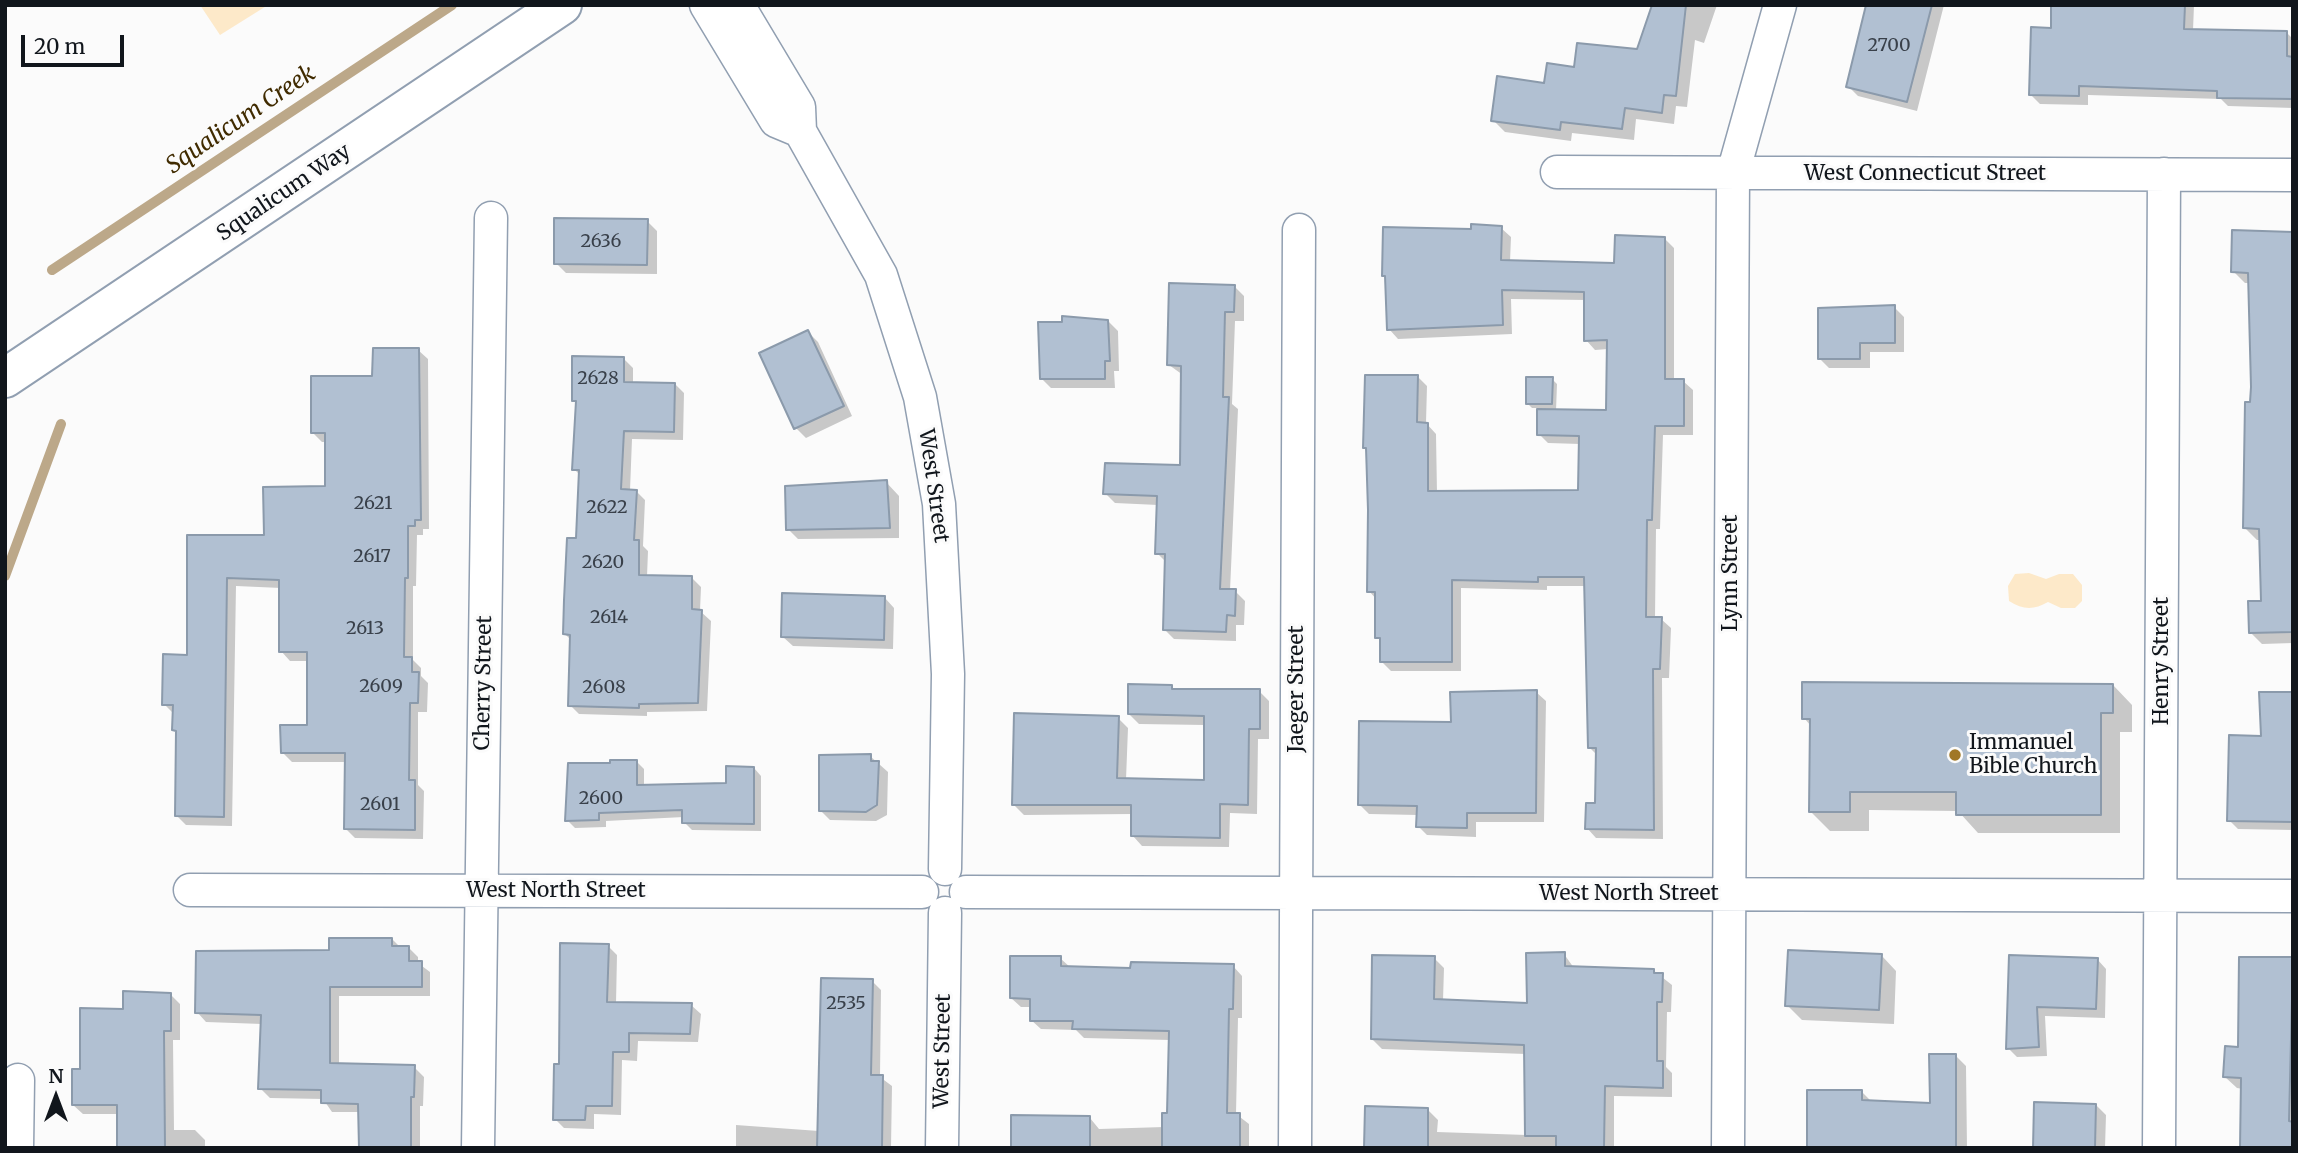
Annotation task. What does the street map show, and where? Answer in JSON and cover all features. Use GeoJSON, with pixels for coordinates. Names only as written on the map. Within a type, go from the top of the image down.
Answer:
{"type":"FeatureCollection","features":[{"type":"Feature","properties":{"kind":"street","name":"Squalicum Way"},"geometry":{"type":"LineString","coordinates":[[5,378],[562,5]]}},
{"type":"Feature","properties":{"kind":"street","name":"West Street"},"geometry":{"type":"LineString","coordinates":[[706,5],[776,121],[800,131]]}},
{"type":"Feature","properties":{"kind":"street","name":"West Street"},"geometry":{"type":"LineString","coordinates":[[738,5],[799,107],[800,131],[881,275],[920,397],[939,504],[948,674],[952,891],[942,1148]]}},
{"type":"Feature","properties":{"kind":"street","name":"Lynn Street"},"geometry":{"type":"LineString","coordinates":[[1728,1148],[1733,173],[1780,5]]}},
{"type":"Feature","properties":{"kind":"street","name":"West Connecticut Street"},"geometry":{"type":"LineString","coordinates":[[1557,172],[2293,175]]}},
{"type":"Feature","properties":{"kind":"street","name":"Henry Street"},"geometry":{"type":"LineString","coordinates":[[2159,1148],[2164,174]]}},
{"type":"Feature","properties":{"kind":"street","name":"Cherry Street"},"geometry":{"type":"LineString","coordinates":[[478,1148],[491,218]]}},
{"type":"Feature","properties":{"kind":"street","name":"Jaeger Street"},"geometry":{"type":"LineString","coordinates":[[1295,1148],[1299,230]]}},
{"type":"Feature","properties":{"kind":"street","name":"West North Street"},"geometry":{"type":"LineString","coordinates":[[190,890],[922,892],[927,877],[952,891],[2293,896]]}},
{"type":"Feature","properties":{"kind":"street"},"geometry":{"type":"LineString","coordinates":[[17,1148],[18,1080]]}},
{"type":"Feature","properties":{"kind":"shaded area"},"geometry":{"type":"Polygon","coordinates":[[[200,5],[268,5],[220,35],[200,5]]]}},
{"type":"Feature","properties":{"kind":"shaded area"},"geometry":{"type":"Polygon","coordinates":[[[2029,573],[2046,579],[2059,574],[2073,574],[2082,585],[2082,601],[2075,608],[2061,608],[2048,602],[2033,608],[2009,601],[2008,586],[2015,574],[2029,573]]]}},
{"type":"Feature","properties":{"kind":"building"},"geometry":{"type":"Polygon","coordinates":[[[1652,5],[1686,5],[1676,96],[1664,95],[1662,113],[1625,108],[1622,129],[1561,122],[1560,130],[1491,121],[1497,76],[1544,83],[1547,63],[1574,67],[1577,43],[1637,49],[1652,5]]]}},
{"type":"Feature","properties":{"kind":"building"},"geometry":{"type":"Polygon","coordinates":[[[1866,5],[1932,5],[1907,102],[1846,87],[1866,5]]]}},
{"type":"Feature","properties":{"kind":"building"},"geometry":{"type":"Polygon","coordinates":[[[2051,5],[2185,5],[2184,29],[2287,31],[2287,56],[2293,57],[2293,99],[2217,98],[2217,91],[2079,86],[2079,96],[2029,95],[2031,27],[2051,28],[2051,5]]]}},
{"type":"Feature","properties":{"kind":"building"},"geometry":{"type":"Polygon","coordinates":[[[554,218],[648,219],[647,265],[554,264],[554,218]]]}},
{"type":"Feature","properties":{"kind":"building"},"geometry":{"type":"Polygon","coordinates":[[[1471,224],[1502,226],[1501,260],[1614,263],[1615,235],[1665,237],[1665,379],[1684,379],[1684,426],[1655,426],[1652,520],[1647,520],[1646,617],[1662,617],[1660,669],[1653,669],[1654,830],[1585,829],[1586,803],[1595,803],[1596,748],[1588,748],[1584,577],[1538,577],[1538,582],[1452,580],[1452,662],[1380,662],[1380,638],[1375,638],[1375,592],[1367,592],[1368,510],[1366,448],[1363,448],[1365,375],[1418,375],[1417,422],[1428,423],[1428,491],[1578,490],[1579,436],[1537,435],[1537,409],[1606,410],[1607,340],[1584,341],[1584,292],[1502,290],[1503,325],[1387,330],[1385,276],[1382,276],[1383,227],[1471,229],[1471,224]]]}},
{"type":"Feature","properties":{"kind":"building"},"geometry":{"type":"Polygon","coordinates":[[[2232,230],[2293,232],[2293,632],[2249,633],[2248,601],[2261,601],[2259,529],[2243,528],[2245,402],[2250,402],[2251,387],[2248,273],[2231,272],[2232,230]]]}},
{"type":"Feature","properties":{"kind":"building"},"geometry":{"type":"Polygon","coordinates":[[[1169,283],[1235,285],[1234,312],[1225,312],[1223,397],[1229,397],[1220,589],[1236,589],[1235,616],[1227,615],[1226,632],[1163,630],[1165,554],[1155,554],[1157,496],[1103,494],[1105,463],[1180,465],[1181,366],[1167,365],[1169,283]]]}},
{"type":"Feature","properties":{"kind":"building"},"geometry":{"type":"Polygon","coordinates":[[[1895,305],[1895,343],[1860,343],[1860,359],[1818,359],[1818,308],[1895,305]]]}},
{"type":"Feature","properties":{"kind":"building"},"geometry":{"type":"Polygon","coordinates":[[[1062,316],[1108,320],[1110,361],[1105,361],[1105,379],[1040,379],[1038,322],[1062,322],[1062,316]]]}},
{"type":"Feature","properties":{"kind":"building"},"geometry":{"type":"Polygon","coordinates":[[[808,330],[844,406],[794,429],[759,353],[808,330]]]}},
{"type":"Feature","properties":{"kind":"building"},"geometry":{"type":"Polygon","coordinates":[[[373,348],[419,348],[421,520],[415,520],[415,526],[408,526],[404,657],[412,657],[412,672],[419,672],[418,703],[410,703],[409,780],[415,780],[415,830],[344,829],[345,753],[281,753],[280,725],[307,725],[307,652],[279,652],[279,580],[227,578],[224,817],[175,816],[176,731],[172,730],[173,705],[162,705],[163,654],[187,655],[187,535],[264,535],[263,487],[325,486],[325,433],[311,433],[311,376],[372,376],[373,348]]]}},
{"type":"Feature","properties":{"kind":"building"},"geometry":{"type":"Polygon","coordinates":[[[572,356],[624,357],[624,382],[675,383],[674,432],[624,431],[621,489],[637,490],[634,540],[639,540],[639,575],[692,576],[692,609],[702,610],[698,703],[639,704],[639,708],[568,706],[570,635],[563,634],[564,600],[567,538],[576,538],[579,470],[572,470],[576,401],[572,401],[572,356]]]}},
{"type":"Feature","properties":{"kind":"building"},"geometry":{"type":"Polygon","coordinates":[[[1526,377],[1553,377],[1552,404],[1526,404],[1526,377]]]}},
{"type":"Feature","properties":{"kind":"building"},"geometry":{"type":"Polygon","coordinates":[[[887,480],[890,528],[786,530],[785,486],[887,480]]]}},
{"type":"Feature","properties":{"kind":"building"},"geometry":{"type":"Polygon","coordinates":[[[782,593],[885,596],[884,640],[781,637],[782,593]]]}},
{"type":"Feature","properties":{"kind":"building","name":"Immanuel Bible Church"},"geometry":{"type":"Polygon","coordinates":[[[1802,682],[2113,684],[2113,713],[2101,713],[2101,815],[1956,815],[1956,792],[1850,792],[1850,812],[1809,812],[1810,719],[1802,719],[1802,682]]]}},
{"type":"Feature","properties":{"kind":"building"},"geometry":{"type":"Polygon","coordinates":[[[1128,684],[1172,685],[1172,689],[1260,689],[1260,729],[1249,729],[1248,805],[1220,804],[1220,838],[1131,836],[1131,805],[1012,805],[1014,713],[1119,716],[1117,778],[1204,780],[1204,716],[1128,714],[1128,684]]]}},
{"type":"Feature","properties":{"kind":"building"},"geometry":{"type":"Polygon","coordinates":[[[1537,690],[1536,813],[1467,813],[1467,828],[1416,827],[1417,806],[1358,805],[1359,721],[1451,722],[1450,692],[1537,690]]]}},
{"type":"Feature","properties":{"kind":"building"},"geometry":{"type":"Polygon","coordinates":[[[2259,692],[2293,692],[2293,822],[2227,821],[2229,735],[2261,736],[2259,692]]]}},
{"type":"Feature","properties":{"kind":"building"},"geometry":{"type":"Polygon","coordinates":[[[871,754],[871,761],[879,761],[877,805],[866,812],[819,811],[819,755],[871,754]]]}},
{"type":"Feature","properties":{"kind":"building"},"geometry":{"type":"Polygon","coordinates":[[[610,760],[637,760],[637,785],[726,783],[726,766],[754,767],[754,824],[682,823],[682,810],[599,813],[599,820],[565,821],[568,763],[610,763],[610,760]]]}},
{"type":"Feature","properties":{"kind":"building"},"geometry":{"type":"Polygon","coordinates":[[[329,938],[392,938],[392,946],[409,946],[409,961],[422,961],[422,987],[330,987],[330,1063],[415,1065],[414,1097],[411,1097],[411,1148],[359,1148],[358,1104],[321,1103],[321,1090],[258,1089],[261,1015],[195,1013],[196,951],[329,950],[329,938]]]}},
{"type":"Feature","properties":{"kind":"building"},"geometry":{"type":"Polygon","coordinates":[[[560,943],[609,944],[607,1002],[692,1003],[690,1034],[629,1033],[629,1052],[613,1052],[612,1106],[586,1106],[585,1120],[553,1120],[554,1064],[559,1064],[560,943]]]}},
{"type":"Feature","properties":{"kind":"building"},"geometry":{"type":"Polygon","coordinates":[[[1788,950],[1882,954],[1879,1010],[1785,1006],[1788,950]]]}},
{"type":"Feature","properties":{"kind":"building"},"geometry":{"type":"Polygon","coordinates":[[[1565,952],[1565,966],[1654,969],[1654,973],[1663,973],[1662,1002],[1657,1002],[1657,1061],[1663,1061],[1663,1088],[1605,1086],[1604,1148],[1556,1148],[1556,1136],[1525,1136],[1524,1045],[1371,1039],[1372,955],[1435,956],[1434,999],[1527,1003],[1526,953],[1565,952]]]}},
{"type":"Feature","properties":{"kind":"building"},"geometry":{"type":"Polygon","coordinates":[[[2009,955],[2098,958],[2096,1009],[2037,1007],[2039,1047],[2006,1049],[2009,955]]]}},
{"type":"Feature","properties":{"kind":"building"},"geometry":{"type":"Polygon","coordinates":[[[1010,956],[1061,956],[1061,966],[1130,968],[1131,962],[1234,964],[1233,1009],[1229,1009],[1227,1113],[1240,1113],[1240,1148],[1162,1148],[1162,1113],[1167,1113],[1169,1031],[1072,1029],[1073,1021],[1030,1021],[1030,999],[1010,998],[1010,956]]]}},
{"type":"Feature","properties":{"kind":"building"},"geometry":{"type":"Polygon","coordinates":[[[2239,957],[2293,957],[2289,1121],[2293,1122],[2293,1148],[2240,1148],[2241,1078],[2223,1077],[2225,1046],[2238,1047],[2239,957]]]}},
{"type":"Feature","properties":{"kind":"building"},"geometry":{"type":"Polygon","coordinates":[[[821,978],[873,979],[871,1075],[883,1075],[882,1148],[817,1148],[821,978]]]}},
{"type":"Feature","properties":{"kind":"building"},"geometry":{"type":"Polygon","coordinates":[[[123,991],[171,993],[171,1031],[164,1031],[165,1148],[117,1148],[117,1105],[72,1105],[72,1069],[80,1069],[80,1008],[123,1009],[123,991]]]}},
{"type":"Feature","properties":{"kind":"building"},"geometry":{"type":"Polygon","coordinates":[[[1929,1054],[1956,1054],[1956,1148],[1807,1148],[1807,1090],[1862,1090],[1862,1100],[1930,1103],[1929,1054]]]}},
{"type":"Feature","properties":{"kind":"building"},"geometry":{"type":"Polygon","coordinates":[[[2034,1102],[2096,1104],[2095,1148],[2033,1148],[2034,1102]]]}},
{"type":"Feature","properties":{"kind":"building"},"geometry":{"type":"Polygon","coordinates":[[[1365,1106],[1428,1108],[1428,1148],[1364,1148],[1365,1106]]]}},
{"type":"Feature","properties":{"kind":"building"},"geometry":{"type":"Polygon","coordinates":[[[1011,1115],[1090,1116],[1090,1148],[1011,1148],[1011,1115]]]}},
{"type":"Feature","properties":{"kind":"waterway","name":"Squalicum Creek"},"geometry":{"type":"LineString","coordinates":[[52,270],[452,5]]}},
{"type":"Feature","properties":{"kind":"waterway","name":"Squalicum Creek"},"geometry":{"type":"LineString","coordinates":[[5,576],[61,424]]}},
{"type":"Feature","properties":{"kind":"place","name":"Immanuel Bible Church"},"geometry":{"type":"Point","coordinates":[1955,755]}}]}
